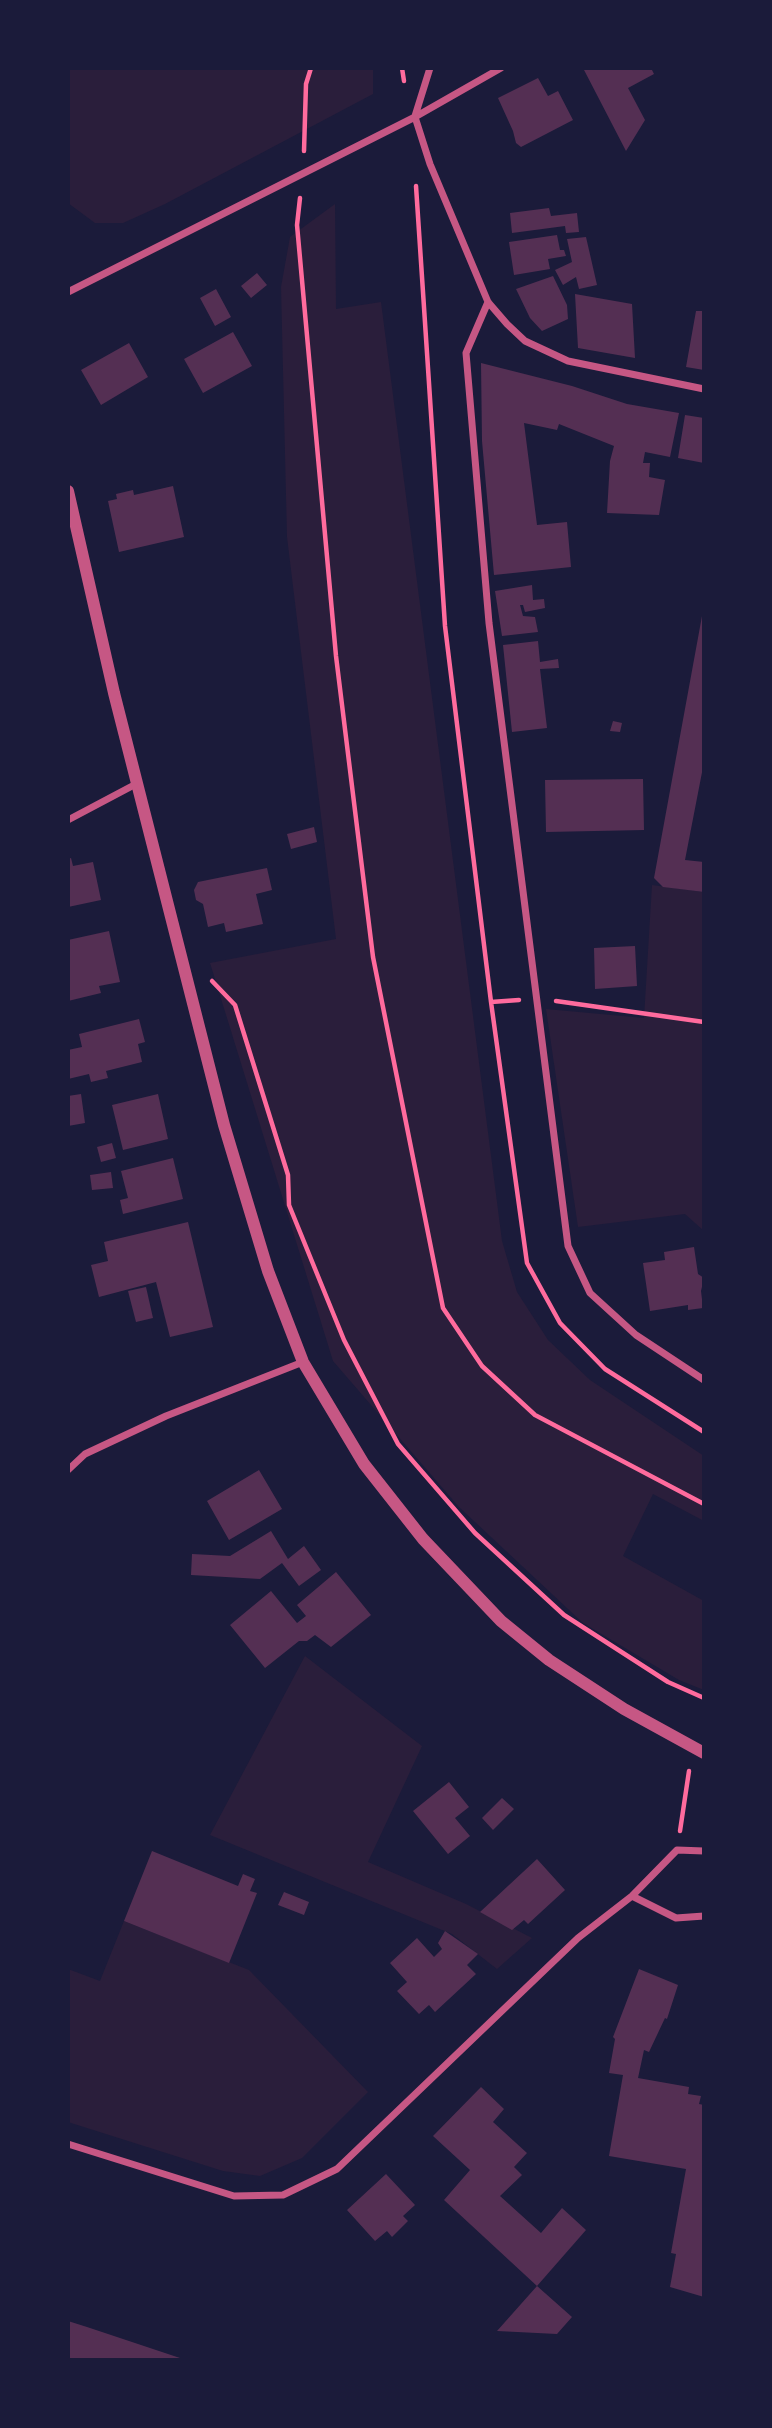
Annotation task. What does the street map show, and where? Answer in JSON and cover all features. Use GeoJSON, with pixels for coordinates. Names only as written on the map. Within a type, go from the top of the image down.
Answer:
{"type":"FeatureCollection","features":[{"type":"Feature","properties":{"kind":"street"},"geometry":{"type":"LineString","coordinates":[[430,68],[415,117],[430,164],[488,302],[525,341],[568,360],[704,389]]}},
{"type":"Feature","properties":{"kind":"street"},"geometry":{"type":"LineString","coordinates":[[68,292],[415,117],[501,68]]}},
{"type":"Feature","properties":{"kind":"street"},"geometry":{"type":"LineString","coordinates":[[488,302],[466,353],[489,622],[568,1245],[590,1293],[636,1335],[704,1380]]}},
{"type":"Feature","properties":{"kind":"street"},"geometry":{"type":"LineString","coordinates":[[68,491],[136,784],[224,1125],[268,1271],[303,1362],[364,1464],[423,1539],[501,1621],[549,1660],[624,1709],[700,1749]]}},
{"type":"Feature","properties":{"kind":"street"},"geometry":{"type":"LineString","coordinates":[[68,820],[136,784]]}},
{"type":"Feature","properties":{"kind":"street"},"geometry":{"type":"LineString","coordinates":[[68,1470],[85,1454],[166,1416],[303,1362]]}},
{"type":"Feature","properties":{"kind":"street"},"geometry":{"type":"LineString","coordinates":[[68,2144],[234,2196],[283,2195],[337,2169],[578,1938],[632,1896],[677,1850],[704,1851]]}},
{"type":"Feature","properties":{"kind":"street"},"geometry":{"type":"LineString","coordinates":[[632,1896],[676,1918],[704,1916]]}},
{"type":"Feature","properties":{"kind":"path"},"geometry":{"type":"LineString","coordinates":[[311,68],[306,84],[307,131],[297,225],[332,615],[373,957],[443,1308],[482,1366],[535,1415],[704,1504]]}},
{"type":"Feature","properties":{"kind":"path"},"geometry":{"type":"LineString","coordinates":[[416,182],[417,233],[445,626],[491,1002],[527,1263],[560,1323],[605,1369],[704,1432]]}},
{"type":"Feature","properties":{"kind":"path"},"geometry":{"type":"LineString","coordinates":[[179,953],[235,1005],[288,1175],[289,1205],[344,1340],[398,1444],[475,1533],[564,1615],[668,1682],[704,1698]]}},
{"type":"Feature","properties":{"kind":"path"},"geometry":{"type":"LineString","coordinates":[[537,999],[704,1022]]}},
{"type":"Feature","properties":{"kind":"path"},"geometry":{"type":"LineString","coordinates":[[677,1850],[700,1749]]}},
{"type":"Feature","properties":{"kind":"shaded area"},"geometry":{"type":"Polygon","coordinates":[[[68,68],[373,68],[373,94],[165,204],[123,223],[95,223],[68,203],[68,68]]]}},
{"type":"Feature","properties":{"kind":"shaded area"},"geometry":{"type":"Polygon","coordinates":[[[335,204],[336,309],[381,302],[502,1241],[517,1292],[548,1340],[590,1380],[704,1456],[704,1521],[653,1494],[623,1556],[704,1601],[704,1690],[679,1680],[583,1623],[459,1507],[333,1361],[210,963],[336,939],[287,537],[281,287],[290,237],[335,204]]]}},
{"type":"Feature","properties":{"kind":"shaded area"},"geometry":{"type":"Polygon","coordinates":[[[652,885],[704,892],[704,1231],[685,1214],[578,1227],[546,1009],[644,1018],[652,885]]]}},
{"type":"Feature","properties":{"kind":"shaded area"},"geometry":{"type":"Polygon","coordinates":[[[305,1656],[422,1746],[368,1862],[466,1904],[532,1938],[497,1969],[452,1934],[210,1835],[305,1656]]]}},
{"type":"Feature","properties":{"kind":"shaded area"},"geometry":{"type":"Polygon","coordinates":[[[124,1921],[249,1970],[368,2092],[302,2158],[260,2176],[223,2171],[68,2122],[68,1969],[100,1981],[124,1921]]]}},
{"type":"Feature","properties":{"kind":"building"},"geometry":{"type":"Polygon","coordinates":[[[583,68],[651,68],[654,74],[628,88],[645,120],[626,151],[583,68]]]}},
{"type":"Feature","properties":{"kind":"building"},"geometry":{"type":"Polygon","coordinates":[[[538,78],[548,96],[558,91],[573,120],[521,147],[516,143],[498,98],[538,78]]]}},
{"type":"Feature","properties":{"kind":"building"},"geometry":{"type":"Polygon","coordinates":[[[549,208],[551,216],[577,213],[579,232],[566,233],[565,226],[512,233],[510,213],[549,208]]]}},
{"type":"Feature","properties":{"kind":"building"},"geometry":{"type":"Polygon","coordinates":[[[557,235],[560,250],[564,250],[566,256],[548,259],[550,269],[514,275],[509,242],[557,235]]]}},
{"type":"Feature","properties":{"kind":"building"},"geometry":{"type":"Polygon","coordinates":[[[586,237],[597,285],[579,289],[576,277],[563,285],[555,270],[572,262],[567,239],[586,237]]]}},
{"type":"Feature","properties":{"kind":"building"},"geometry":{"type":"Polygon","coordinates":[[[257,273],[267,285],[251,298],[241,286],[257,273]]]}},
{"type":"Feature","properties":{"kind":"building"},"geometry":{"type":"Polygon","coordinates":[[[553,276],[567,305],[568,319],[542,331],[530,318],[516,289],[553,276]]]}},
{"type":"Feature","properties":{"kind":"building"},"geometry":{"type":"Polygon","coordinates":[[[216,289],[231,317],[215,326],[200,298],[216,289]]]}},
{"type":"Feature","properties":{"kind":"building"},"geometry":{"type":"Polygon","coordinates":[[[575,294],[632,304],[635,358],[578,348],[575,294]]]}},
{"type":"Feature","properties":{"kind":"building"},"geometry":{"type":"Polygon","coordinates":[[[696,311],[704,311],[704,370],[686,367],[696,311]]]}},
{"type":"Feature","properties":{"kind":"building"},"geometry":{"type":"Polygon","coordinates":[[[233,332],[252,366],[203,393],[184,359],[233,332]]]}},
{"type":"Feature","properties":{"kind":"building"},"geometry":{"type":"Polygon","coordinates":[[[129,343],[148,377],[101,405],[81,370],[129,343]]]}},
{"type":"Feature","properties":{"kind":"building"},"geometry":{"type":"Polygon","coordinates":[[[481,363],[572,386],[627,404],[679,413],[670,457],[645,452],[643,463],[650,463],[649,477],[665,480],[659,515],[607,513],[610,461],[614,446],[559,424],[557,430],[524,423],[537,525],[567,522],[571,567],[494,575],[482,441],[481,363]]]}},
{"type":"Feature","properties":{"kind":"building"},"geometry":{"type":"Polygon","coordinates":[[[685,415],[704,418],[704,463],[678,458],[685,415]]]}},
{"type":"Feature","properties":{"kind":"building"},"geometry":{"type":"Polygon","coordinates":[[[173,486],[184,537],[119,552],[108,501],[117,499],[116,494],[133,490],[134,495],[173,486]]]}},
{"type":"Feature","properties":{"kind":"building"},"geometry":{"type":"Polygon","coordinates":[[[532,585],[533,600],[544,599],[545,608],[525,612],[523,605],[520,605],[523,616],[535,617],[538,632],[502,636],[495,591],[532,585]]]}},
{"type":"Feature","properties":{"kind":"building"},"geometry":{"type":"Polygon","coordinates":[[[702,616],[704,762],[685,860],[704,862],[704,892],[663,887],[654,878],[702,616]]]}},
{"type":"Feature","properties":{"kind":"building"},"geometry":{"type":"Polygon","coordinates":[[[538,641],[540,662],[558,659],[559,668],[540,669],[547,728],[512,732],[503,645],[538,641]]]}},
{"type":"Feature","properties":{"kind":"building"},"geometry":{"type":"Polygon","coordinates":[[[613,721],[622,723],[620,732],[610,731],[613,721]]]}},
{"type":"Feature","properties":{"kind":"building"},"geometry":{"type":"Polygon","coordinates":[[[643,779],[644,830],[546,832],[545,780],[643,779]]]}},
{"type":"Feature","properties":{"kind":"building"},"geometry":{"type":"Polygon","coordinates":[[[314,827],[317,842],[291,849],[287,834],[314,827]]]}},
{"type":"Feature","properties":{"kind":"building"},"geometry":{"type":"Polygon","coordinates":[[[71,858],[73,866],[93,862],[101,900],[68,907],[68,859],[71,858]]]}},
{"type":"Feature","properties":{"kind":"building"},"geometry":{"type":"Polygon","coordinates":[[[267,868],[272,890],[256,894],[263,924],[226,932],[224,923],[208,927],[203,904],[196,900],[194,890],[198,882],[267,868]]]}},
{"type":"Feature","properties":{"kind":"building"},"geometry":{"type":"Polygon","coordinates":[[[109,931],[120,982],[99,986],[101,993],[68,1001],[68,940],[109,931]]]}},
{"type":"Feature","properties":{"kind":"building"},"geometry":{"type":"Polygon","coordinates":[[[635,946],[637,986],[595,989],[594,948],[635,946]]]}},
{"type":"Feature","properties":{"kind":"building"},"geometry":{"type":"Polygon","coordinates":[[[139,1019],[145,1042],[138,1044],[142,1062],[106,1071],[108,1078],[91,1082],[89,1074],[68,1079],[68,1050],[82,1047],[79,1034],[139,1019]]]}},
{"type":"Feature","properties":{"kind":"building"},"geometry":{"type":"Polygon","coordinates":[[[81,1094],[85,1123],[68,1126],[68,1096],[81,1094]]]}},
{"type":"Feature","properties":{"kind":"building"},"geometry":{"type":"Polygon","coordinates":[[[158,1094],[168,1139],[123,1150],[112,1105],[158,1094]]]}},
{"type":"Feature","properties":{"kind":"building"},"geometry":{"type":"Polygon","coordinates":[[[112,1143],[116,1158],[101,1162],[97,1147],[112,1143]]]}},
{"type":"Feature","properties":{"kind":"building"},"geometry":{"type":"Polygon","coordinates":[[[173,1158],[183,1199],[123,1214],[120,1200],[128,1198],[121,1171],[173,1158]]]}},
{"type":"Feature","properties":{"kind":"building"},"geometry":{"type":"Polygon","coordinates":[[[111,1172],[113,1188],[92,1190],[90,1175],[111,1172]]]}},
{"type":"Feature","properties":{"kind":"building"},"geometry":{"type":"Polygon","coordinates":[[[188,1222],[213,1327],[170,1337],[156,1282],[99,1297],[91,1265],[108,1261],[104,1242],[188,1222]]]}},
{"type":"Feature","properties":{"kind":"building"},"geometry":{"type":"Polygon","coordinates":[[[694,1247],[698,1274],[704,1278],[701,1291],[703,1308],[688,1310],[688,1305],[650,1311],[643,1263],[665,1260],[664,1252],[694,1247]]]}},
{"type":"Feature","properties":{"kind":"building"},"geometry":{"type":"Polygon","coordinates":[[[146,1287],[153,1318],[136,1322],[128,1291],[146,1287]]]}},
{"type":"Feature","properties":{"kind":"building"},"geometry":{"type":"Polygon","coordinates":[[[259,1470],[282,1509],[229,1540],[207,1501],[259,1470]]]}},
{"type":"Feature","properties":{"kind":"building"},"geometry":{"type":"Polygon","coordinates":[[[271,1531],[288,1559],[304,1546],[321,1570],[299,1586],[282,1563],[260,1579],[191,1575],[192,1554],[230,1556],[271,1531]]]}},
{"type":"Feature","properties":{"kind":"building"},"geometry":{"type":"Polygon","coordinates":[[[336,1572],[371,1615],[331,1647],[315,1635],[307,1641],[299,1641],[265,1668],[230,1625],[271,1591],[297,1623],[306,1616],[297,1605],[336,1572]]]}},
{"type":"Feature","properties":{"kind":"building"},"geometry":{"type":"Polygon","coordinates":[[[449,1782],[469,1807],[455,1818],[470,1836],[448,1854],[413,1811],[449,1782]]]}},
{"type":"Feature","properties":{"kind":"building"},"geometry":{"type":"Polygon","coordinates":[[[502,1798],[514,1809],[493,1830],[482,1818],[502,1798]]]}},
{"type":"Feature","properties":{"kind":"building"},"geometry":{"type":"Polygon","coordinates":[[[152,1851],[238,1886],[243,1874],[255,1879],[250,1891],[257,1893],[229,1963],[124,1921],[152,1851]]]}},
{"type":"Feature","properties":{"kind":"building"},"geometry":{"type":"Polygon","coordinates":[[[537,1859],[565,1890],[528,1924],[524,1920],[512,1930],[480,1912],[537,1859]]]}},
{"type":"Feature","properties":{"kind":"building"},"geometry":{"type":"Polygon","coordinates":[[[284,1892],[309,1902],[304,1915],[278,1905],[284,1892]]]}},
{"type":"Feature","properties":{"kind":"building"},"geometry":{"type":"Polygon","coordinates":[[[445,1931],[478,1954],[467,1965],[476,1974],[435,2012],[429,2005],[419,2014],[397,1991],[407,1982],[390,1963],[417,1938],[434,1957],[442,1949],[438,1943],[445,1931]]]}},
{"type":"Feature","properties":{"kind":"building"},"geometry":{"type":"Polygon","coordinates":[[[639,1969],[678,1985],[667,2019],[665,2018],[649,2052],[644,2050],[638,2078],[689,2087],[688,2094],[701,2096],[699,2104],[704,2105],[704,2297],[670,2287],[676,2254],[671,2253],[686,2169],[609,2156],[623,2075],[609,2073],[615,2039],[613,2037],[639,1969]]]}},
{"type":"Feature","properties":{"kind":"building"},"geometry":{"type":"Polygon","coordinates":[[[481,2087],[504,2109],[493,2122],[527,2153],[514,2167],[522,2175],[500,2196],[541,2233],[562,2208],[586,2230],[537,2286],[444,2200],[470,2170],[433,2136],[481,2087]]]}},
{"type":"Feature","properties":{"kind":"building"},"geometry":{"type":"Polygon","coordinates":[[[386,2174],[415,2205],[403,2216],[408,2221],[392,2237],[387,2231],[375,2241],[347,2210],[386,2174]]]}},
{"type":"Feature","properties":{"kind":"building"},"geometry":{"type":"Polygon","coordinates":[[[537,2286],[572,2317],[557,2334],[497,2331],[537,2286]]]}},
{"type":"Feature","properties":{"kind":"building"},"geometry":{"type":"Polygon","coordinates":[[[68,2321],[87,2327],[186,2360],[68,2360],[68,2321]]]}}]}
